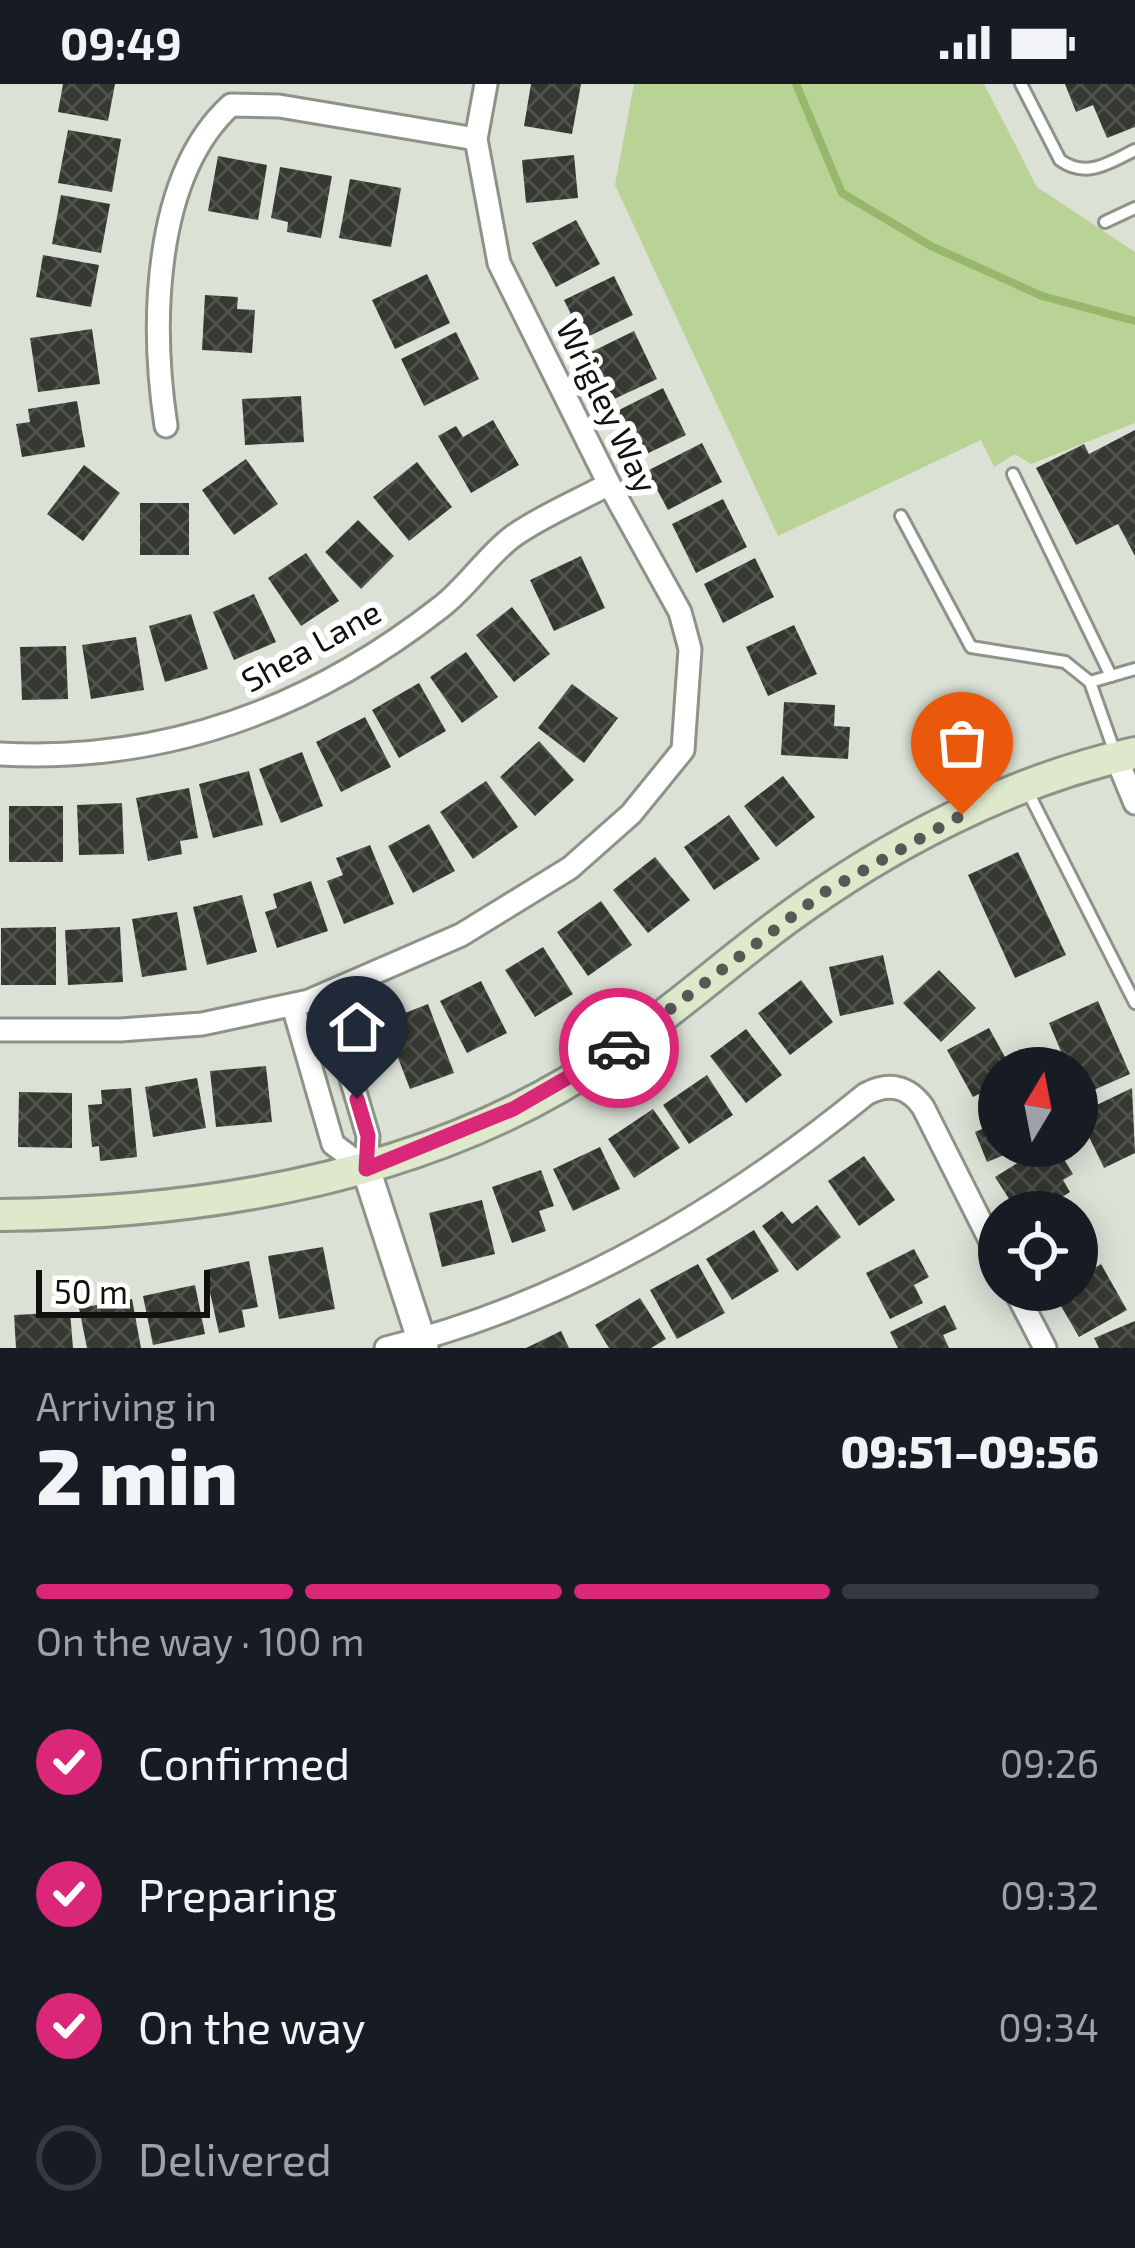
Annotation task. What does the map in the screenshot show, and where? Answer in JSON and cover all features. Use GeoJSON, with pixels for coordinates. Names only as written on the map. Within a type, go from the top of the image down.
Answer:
{"type":"FeatureCollection","features":[{"type":"Feature","properties":{"kind":"main road"},"geometry":{"type":"LineString","coordinates":[[0,1215],[165,1210],[366,1169],[471,1129],[583,1072],[853,874],[907,842],[1028,790],[1126,755]]}},
{"type":"Feature","properties":{"kind":"street","name":"Wrigley Way"},"geometry":{"type":"LineString","coordinates":[[326,994],[461,935],[570,868],[632,814],[683,750],[691,670],[680,612],[608,484],[500,263],[476,139],[486,84]]}},
{"type":"Feature","properties":{"kind":"street"},"geometry":{"type":"LineString","coordinates":[[166,426],[156,357],[157,287],[183,184],[203,130],[230,105],[278,106],[476,139]]}},
{"type":"Feature","properties":{"kind":"street","name":"Shea Lane"},"geometry":{"type":"LineString","coordinates":[[0,754],[40,756],[124,746],[196,734],[276,711],[366,660],[443,606],[512,537],[608,484]]}},
{"type":"Feature","properties":{"kind":"street"},"geometry":{"type":"LineString","coordinates":[[1126,755],[1135,803]]}},
{"type":"Feature","properties":{"kind":"street"},"geometry":{"type":"LineString","coordinates":[[0,1030],[202,1024],[293,1006],[326,994],[368,1136],[366,1169],[422,1344]]}},
{"type":"Feature","properties":{"kind":"street"},"geometry":{"type":"LineString","coordinates":[[293,1006],[333,1144],[366,1169]]}},
{"type":"Feature","properties":{"kind":"street"},"geometry":{"type":"LineString","coordinates":[[386,1348],[422,1344],[541,1295],[684,1223],[779,1162],[866,1094],[894,1087],[910,1093],[923,1107],[978,1216]]}},
{"type":"Feature","properties":{"kind":"street"},"geometry":{"type":"LineString","coordinates":[[1026,1311],[1045,1348]]}},
{"type":"Feature","properties":{"kind":"lane"},"geometry":{"type":"LineString","coordinates":[[1022,84],[1060,160],[1071,168],[1097,168],[1135,150]]}},
{"type":"Feature","properties":{"kind":"lane"},"geometry":{"type":"LineString","coordinates":[[1106,222],[1135,208]]}},
{"type":"Feature","properties":{"kind":"lane"},"geometry":{"type":"LineString","coordinates":[[1012,474],[1111,676]]}},
{"type":"Feature","properties":{"kind":"lane"},"geometry":{"type":"LineString","coordinates":[[902,515],[971,647],[1065,662],[1090,682],[1126,755]]}},
{"type":"Feature","properties":{"kind":"lane"},"geometry":{"type":"LineString","coordinates":[[1090,682],[1135,669]]}},
{"type":"Feature","properties":{"kind":"lane"},"geometry":{"type":"LineString","coordinates":[[1028,790],[1129,978],[1135,1003]]}},
{"type":"Feature","properties":{"kind":"green space"},"geometry":{"type":"Polygon","coordinates":[[[634,84],[984,84],[1037,187],[1135,252],[1135,423],[1031,464],[1015,454],[994,467],[981,440],[778,536],[615,185],[634,84]]]}},
{"type":"Feature","properties":{"kind":"building"},"geometry":{"type":"Polygon","coordinates":[[[63,84],[115,84],[108,121],[58,112],[63,84]]]}},
{"type":"Feature","properties":{"kind":"building"},"geometry":{"type":"Polygon","coordinates":[[[531,84],[581,84],[572,134],[524,126],[531,84]]]}},
{"type":"Feature","properties":{"kind":"building"},"geometry":{"type":"Polygon","coordinates":[[[1065,84],[1135,84],[1135,127],[1107,138],[1093,105],[1076,112],[1065,84]]]}},
{"type":"Feature","properties":{"kind":"building"},"geometry":{"type":"Polygon","coordinates":[[[68,130],[121,139],[112,192],[58,183],[68,130]]]}},
{"type":"Feature","properties":{"kind":"building"},"geometry":{"type":"Polygon","coordinates":[[[574,155],[578,198],[526,203],[522,160],[574,155]]]}},
{"type":"Feature","properties":{"kind":"building"},"geometry":{"type":"Polygon","coordinates":[[[218,156],[267,165],[258,220],[208,211],[218,156]]]}},
{"type":"Feature","properties":{"kind":"building"},"geometry":{"type":"Polygon","coordinates":[[[280,167],[332,176],[321,238],[287,232],[288,222],[271,218],[280,167]]]}},
{"type":"Feature","properties":{"kind":"building"},"geometry":{"type":"Polygon","coordinates":[[[350,179],[401,188],[391,247],[339,238],[350,179]]]}},
{"type":"Feature","properties":{"kind":"building"},"geometry":{"type":"Polygon","coordinates":[[[61,195],[110,204],[101,253],[52,244],[61,195]]]}},
{"type":"Feature","properties":{"kind":"building"},"geometry":{"type":"Polygon","coordinates":[[[576,220],[600,264],[556,287],[532,243],[576,220]]]}},
{"type":"Feature","properties":{"kind":"building"},"geometry":{"type":"Polygon","coordinates":[[[43,255],[99,265],[91,307],[36,297],[43,255]]]}},
{"type":"Feature","properties":{"kind":"building"},"geometry":{"type":"Polygon","coordinates":[[[427,274],[450,323],[395,349],[372,300],[427,274]]]}},
{"type":"Feature","properties":{"kind":"building"},"geometry":{"type":"Polygon","coordinates":[[[614,276],[633,315],[583,339],[564,300],[614,276]]]}},
{"type":"Feature","properties":{"kind":"building"},"geometry":{"type":"Polygon","coordinates":[[[205,295],[238,297],[237,309],[255,310],[252,353],[202,350],[205,295]]]}},
{"type":"Feature","properties":{"kind":"building"},"geometry":{"type":"Polygon","coordinates":[[[92,329],[100,384],[38,392],[30,338],[92,329]]]}},
{"type":"Feature","properties":{"kind":"building"},"geometry":{"type":"Polygon","coordinates":[[[634,331],[657,379],[610,401],[587,354],[634,331]]]}},
{"type":"Feature","properties":{"kind":"building"},"geometry":{"type":"Polygon","coordinates":[[[456,332],[479,379],[424,406],[401,359],[456,332]]]}},
{"type":"Feature","properties":{"kind":"building"},"geometry":{"type":"Polygon","coordinates":[[[663,388],[686,435],[638,458],[615,412],[663,388]]]}},
{"type":"Feature","properties":{"kind":"building"},"geometry":{"type":"Polygon","coordinates":[[[301,396],[304,442],[245,445],[242,399],[301,396]]]}},
{"type":"Feature","properties":{"kind":"building"},"geometry":{"type":"Polygon","coordinates":[[[77,401],[85,447],[22,457],[16,424],[30,422],[28,409],[77,401]]]}},
{"type":"Feature","properties":{"kind":"building"},"geometry":{"type":"Polygon","coordinates":[[[493,420],[519,465],[471,493],[438,436],[456,426],[463,437],[493,420]]]}},
{"type":"Feature","properties":{"kind":"building"},"geometry":{"type":"Polygon","coordinates":[[[1135,430],[1135,556],[1118,524],[1076,545],[1036,468],[1084,444],[1089,454],[1135,430]]]}},
{"type":"Feature","properties":{"kind":"building"},"geometry":{"type":"Polygon","coordinates":[[[702,443],[722,482],[668,510],[647,471],[702,443]]]}},
{"type":"Feature","properties":{"kind":"building"},"geometry":{"type":"Polygon","coordinates":[[[246,459],[278,504],[234,535],[202,490],[246,459]]]}},
{"type":"Feature","properties":{"kind":"building"},"geometry":{"type":"Polygon","coordinates":[[[417,462],[452,507],[409,541],[373,497],[417,462]]]}},
{"type":"Feature","properties":{"kind":"building"},"geometry":{"type":"Polygon","coordinates":[[[84,465],[120,493],[83,541],[47,514],[84,465]]]}},
{"type":"Feature","properties":{"kind":"building"},"geometry":{"type":"Polygon","coordinates":[[[723,499],[747,547],[696,573],[672,524],[723,499]]]}},
{"type":"Feature","properties":{"kind":"building"},"geometry":{"type":"Polygon","coordinates":[[[140,503],[189,503],[189,555],[140,555],[140,503]]]}},
{"type":"Feature","properties":{"kind":"building"},"geometry":{"type":"Polygon","coordinates":[[[358,520],[394,556],[361,589],[325,552],[358,520]]]}},
{"type":"Feature","properties":{"kind":"building"},"geometry":{"type":"Polygon","coordinates":[[[306,553],[339,601],[301,626],[268,578],[306,553]]]}},
{"type":"Feature","properties":{"kind":"building"},"geometry":{"type":"Polygon","coordinates":[[[581,556],[605,608],[554,631],[530,580],[581,556]]]}},
{"type":"Feature","properties":{"kind":"building"},"geometry":{"type":"Polygon","coordinates":[[[755,558],[774,597],[723,623],[704,584],[755,558]]]}},
{"type":"Feature","properties":{"kind":"building"},"geometry":{"type":"Polygon","coordinates":[[[254,594],[276,642],[234,660],[213,612],[254,594]]]}},
{"type":"Feature","properties":{"kind":"building"},"geometry":{"type":"Polygon","coordinates":[[[512,607],[550,654],[514,682],[476,635],[512,607]]]}},
{"type":"Feature","properties":{"kind":"building"},"geometry":{"type":"Polygon","coordinates":[[[191,614],[208,669],[165,682],[149,626],[191,614]]]}},
{"type":"Feature","properties":{"kind":"building"},"geometry":{"type":"Polygon","coordinates":[[[794,625],[817,674],[768,696],[746,647],[794,625]]]}},
{"type":"Feature","properties":{"kind":"building"},"geometry":{"type":"Polygon","coordinates":[[[136,637],[144,690],[91,699],[82,645],[136,637]]]}},
{"type":"Feature","properties":{"kind":"building"},"geometry":{"type":"Polygon","coordinates":[[[66,646],[68,699],[22,700],[20,647],[66,646]]]}},
{"type":"Feature","properties":{"kind":"building"},"geometry":{"type":"Polygon","coordinates":[[[466,652],[498,697],[462,723],[430,677],[466,652]]]}},
{"type":"Feature","properties":{"kind":"building"},"geometry":{"type":"Polygon","coordinates":[[[419,683],[446,731],[399,758],[372,710],[419,683]]]}},
{"type":"Feature","properties":{"kind":"building"},"geometry":{"type":"Polygon","coordinates":[[[572,684],[618,718],[584,763],[538,728],[572,684]]]}},
{"type":"Feature","properties":{"kind":"building"},"geometry":{"type":"Polygon","coordinates":[[[784,702],[835,705],[834,726],[850,727],[848,759],[781,755],[784,702]]]}},
{"type":"Feature","properties":{"kind":"building"},"geometry":{"type":"Polygon","coordinates":[[[365,717],[391,767],[341,792],[316,742],[365,717]]]}},
{"type":"Feature","properties":{"kind":"building"},"geometry":{"type":"Polygon","coordinates":[[[539,741],[574,780],[535,816],[500,777],[539,741]]]}},
{"type":"Feature","properties":{"kind":"building"},"geometry":{"type":"Polygon","coordinates":[[[302,752],[323,806],[281,823],[259,769],[302,752]]]}},
{"type":"Feature","properties":{"kind":"building"},"geometry":{"type":"Polygon","coordinates":[[[249,771],[263,825],[213,838],[199,784],[249,771]]]}},
{"type":"Feature","properties":{"kind":"building"},"geometry":{"type":"Polygon","coordinates":[[[783,776],[815,817],[776,847],[744,806],[783,776]]]}},
{"type":"Feature","properties":{"kind":"building"},"geometry":{"type":"Polygon","coordinates":[[[486,781],[518,827],[473,859],[440,812],[486,781]]]}},
{"type":"Feature","properties":{"kind":"building"},"geometry":{"type":"Polygon","coordinates":[[[189,788],[198,838],[180,841],[182,854],[148,861],[136,798],[189,788]]]}},
{"type":"Feature","properties":{"kind":"building"},"geometry":{"type":"Polygon","coordinates":[[[122,803],[124,854],[79,855],[77,805],[122,803]]]}},
{"type":"Feature","properties":{"kind":"building"},"geometry":{"type":"Polygon","coordinates":[[[9,806],[63,806],[63,862],[9,862],[9,806]]]}},
{"type":"Feature","properties":{"kind":"building"},"geometry":{"type":"Polygon","coordinates":[[[729,815],[760,859],[714,890],[684,847],[729,815]]]}},
{"type":"Feature","properties":{"kind":"building"},"geometry":{"type":"Polygon","coordinates":[[[429,824],[455,871],[413,893],[388,846],[429,824]]]}},
{"type":"Feature","properties":{"kind":"building"},"geometry":{"type":"Polygon","coordinates":[[[370,845],[394,904],[344,924],[327,881],[343,875],[336,858],[370,845]]]}},
{"type":"Feature","properties":{"kind":"building"},"geometry":{"type":"Polygon","coordinates":[[[1018,852],[1066,955],[1015,978],[968,875],[1018,852]]]}},
{"type":"Feature","properties":{"kind":"building"},"geometry":{"type":"Polygon","coordinates":[[[655,857],[690,900],[648,933],[613,890],[655,857]]]}},
{"type":"Feature","properties":{"kind":"building"},"geometry":{"type":"Polygon","coordinates":[[[311,881],[328,931],[277,948],[265,912],[277,908],[273,894],[311,881]]]}},
{"type":"Feature","properties":{"kind":"building"},"geometry":{"type":"Polygon","coordinates":[[[242,895],[257,952],[207,965],[193,907],[242,895]]]}},
{"type":"Feature","properties":{"kind":"building"},"geometry":{"type":"Polygon","coordinates":[[[601,901],[632,945],[588,976],[557,932],[601,901]]]}},
{"type":"Feature","properties":{"kind":"building"},"geometry":{"type":"Polygon","coordinates":[[[177,912],[187,970],[142,977],[132,919],[177,912]]]}},
{"type":"Feature","properties":{"kind":"building"},"geometry":{"type":"Polygon","coordinates":[[[56,927],[56,985],[1,985],[1,928],[56,927]]]}},
{"type":"Feature","properties":{"kind":"building"},"geometry":{"type":"Polygon","coordinates":[[[120,927],[123,982],[68,985],[65,930],[120,927]]]}},
{"type":"Feature","properties":{"kind":"building"},"geometry":{"type":"Polygon","coordinates":[[[543,947],[573,994],[535,1017],[505,970],[543,947]]]}},
{"type":"Feature","properties":{"kind":"building"},"geometry":{"type":"Polygon","coordinates":[[[883,955],[894,1004],[840,1016],[829,967],[883,955]]]}},
{"type":"Feature","properties":{"kind":"building"},"geometry":{"type":"Polygon","coordinates":[[[939,970],[976,1008],[941,1042],[903,1003],[939,970]]]}},
{"type":"Feature","properties":{"kind":"building"},"geometry":{"type":"Polygon","coordinates":[[[801,980],[833,1022],[790,1055],[758,1013],[801,980]]]}},
{"type":"Feature","properties":{"kind":"building"},"geometry":{"type":"Polygon","coordinates":[[[481,981],[507,1033],[467,1053],[440,1001],[481,981]]]}},
{"type":"Feature","properties":{"kind":"building"},"geometry":{"type":"Polygon","coordinates":[[[1098,1001],[1130,1074],[1098,1088],[1098,1047],[1059,1047],[1049,1023],[1098,1001]]]}},
{"type":"Feature","properties":{"kind":"building"},"geometry":{"type":"Polygon","coordinates":[[[428,1004],[454,1073],[410,1089],[390,1037],[406,1031],[400,1015],[428,1004]]]}},
{"type":"Feature","properties":{"kind":"building"},"geometry":{"type":"Polygon","coordinates":[[[989,1028],[999,1047],[978,1047],[978,1094],[973,1097],[947,1050],[989,1028]]]}},
{"type":"Feature","properties":{"kind":"building"},"geometry":{"type":"Polygon","coordinates":[[[746,1029],[782,1075],[746,1103],[710,1056],[746,1029]]]}},
{"type":"Feature","properties":{"kind":"building"},"geometry":{"type":"Polygon","coordinates":[[[266,1066],[272,1122],[216,1127],[210,1071],[266,1066]]]}},
{"type":"Feature","properties":{"kind":"building"},"geometry":{"type":"Polygon","coordinates":[[[707,1075],[733,1115],[689,1144],[663,1105],[707,1075]]]}},
{"type":"Feature","properties":{"kind":"building"},"geometry":{"type":"Polygon","coordinates":[[[197,1078],[206,1128],[153,1137],[145,1087],[197,1078]]]}},
{"type":"Feature","properties":{"kind":"building"},"geometry":{"type":"Polygon","coordinates":[[[131,1088],[137,1157],[100,1161],[99,1146],[92,1147],[88,1105],[102,1104],[101,1090],[131,1088]]]}},
{"type":"Feature","properties":{"kind":"building"},"geometry":{"type":"Polygon","coordinates":[[[1132,1088],[1135,1153],[1104,1168],[1098,1156],[1098,1104],[1132,1088]]]}},
{"type":"Feature","properties":{"kind":"building"},"geometry":{"type":"Polygon","coordinates":[[[19,1092],[72,1093],[72,1148],[18,1147],[19,1092]]]}},
{"type":"Feature","properties":{"kind":"building"},"geometry":{"type":"Polygon","coordinates":[[[653,1109],[680,1148],[634,1178],[608,1139],[653,1109]]]}},
{"type":"Feature","properties":{"kind":"building"},"geometry":{"type":"Polygon","coordinates":[[[600,1147],[620,1189],[573,1211],[553,1169],[600,1147]]]}},
{"type":"Feature","properties":{"kind":"building"},"geometry":{"type":"Polygon","coordinates":[[[864,1156],[895,1200],[859,1226],[828,1181],[864,1156]]]}},
{"type":"Feature","properties":{"kind":"building"},"geometry":{"type":"Polygon","coordinates":[[[1011,1167],[1069,1167],[1073,1174],[1063,1180],[1069,1191],[1004,1191],[995,1177],[1011,1167]]]}},
{"type":"Feature","properties":{"kind":"building"},"geometry":{"type":"Polygon","coordinates":[[[541,1170],[554,1206],[539,1211],[546,1231],[512,1243],[492,1187],[541,1170]]]}},
{"type":"Feature","properties":{"kind":"building"},"geometry":{"type":"Polygon","coordinates":[[[482,1200],[495,1254],[442,1267],[429,1213],[482,1200]]]}},
{"type":"Feature","properties":{"kind":"building"},"geometry":{"type":"Polygon","coordinates":[[[817,1205],[841,1237],[797,1271],[762,1226],[782,1211],[792,1224],[817,1205]]]}},
{"type":"Feature","properties":{"kind":"building"},"geometry":{"type":"Polygon","coordinates":[[[754,1230],[779,1271],[732,1300],[706,1259],[754,1230]]]}},
{"type":"Feature","properties":{"kind":"building"},"geometry":{"type":"Polygon","coordinates":[[[323,1247],[335,1309],[279,1319],[268,1256],[323,1247]]]}},
{"type":"Feature","properties":{"kind":"building"},"geometry":{"type":"Polygon","coordinates":[[[914,1249],[929,1277],[914,1285],[923,1303],[890,1319],[866,1273],[914,1249]]]}},
{"type":"Feature","properties":{"kind":"building"},"geometry":{"type":"Polygon","coordinates":[[[249,1261],[258,1307],[242,1310],[245,1327],[219,1333],[205,1270],[249,1261]]]}},
{"type":"Feature","properties":{"kind":"building"},"geometry":{"type":"Polygon","coordinates":[[[698,1264],[725,1313],[677,1339],[650,1290],[698,1264]]]}},
{"type":"Feature","properties":{"kind":"building"},"geometry":{"type":"Polygon","coordinates":[[[1098,1266],[1127,1310],[1079,1337],[1064,1311],[1098,1311],[1098,1266]]]}},
{"type":"Feature","properties":{"kind":"building"},"geometry":{"type":"Polygon","coordinates":[[[195,1285],[205,1334],[153,1345],[143,1296],[195,1285]]]}},
{"type":"Feature","properties":{"kind":"building"},"geometry":{"type":"Polygon","coordinates":[[[640,1298],[666,1339],[651,1348],[609,1348],[595,1325],[640,1298]]]}},
{"type":"Feature","properties":{"kind":"building"},"geometry":{"type":"Polygon","coordinates":[[[132,1299],[141,1348],[87,1348],[79,1308],[132,1299]]]}},
{"type":"Feature","properties":{"kind":"building"},"geometry":{"type":"Polygon","coordinates":[[[945,1305],[957,1329],[943,1335],[949,1348],[898,1348],[890,1332],[945,1305]]]}},
{"type":"Feature","properties":{"kind":"building"},"geometry":{"type":"Polygon","coordinates":[[[70,1312],[73,1348],[16,1348],[14,1315],[70,1312]]]}},
{"type":"Feature","properties":{"kind":"building"},"geometry":{"type":"Polygon","coordinates":[[[1135,1321],[1135,1348],[1099,1348],[1094,1338],[1135,1321]]]}},
{"type":"Feature","properties":{"kind":"building"},"geometry":{"type":"Polygon","coordinates":[[[561,1331],[569,1348],[526,1348],[561,1331]]]}},
{"type":"Feature","properties":{"kind":"waterway"},"geometry":{"type":"LineString","coordinates":[[796,84],[842,193],[931,246],[1042,296],[1135,321]]}},
{"type":"Feature","properties":{"kind":"way so far"},"geometry":{"type":"LineString","coordinates":[[619,1048],[823,893],[962,815]]}},
{"type":"Feature","properties":{"kind":"route"},"geometry":{"type":"LineString","coordinates":[[357,1099],[368,1136],[366,1169],[513,1109],[619,1048]]}}]}
